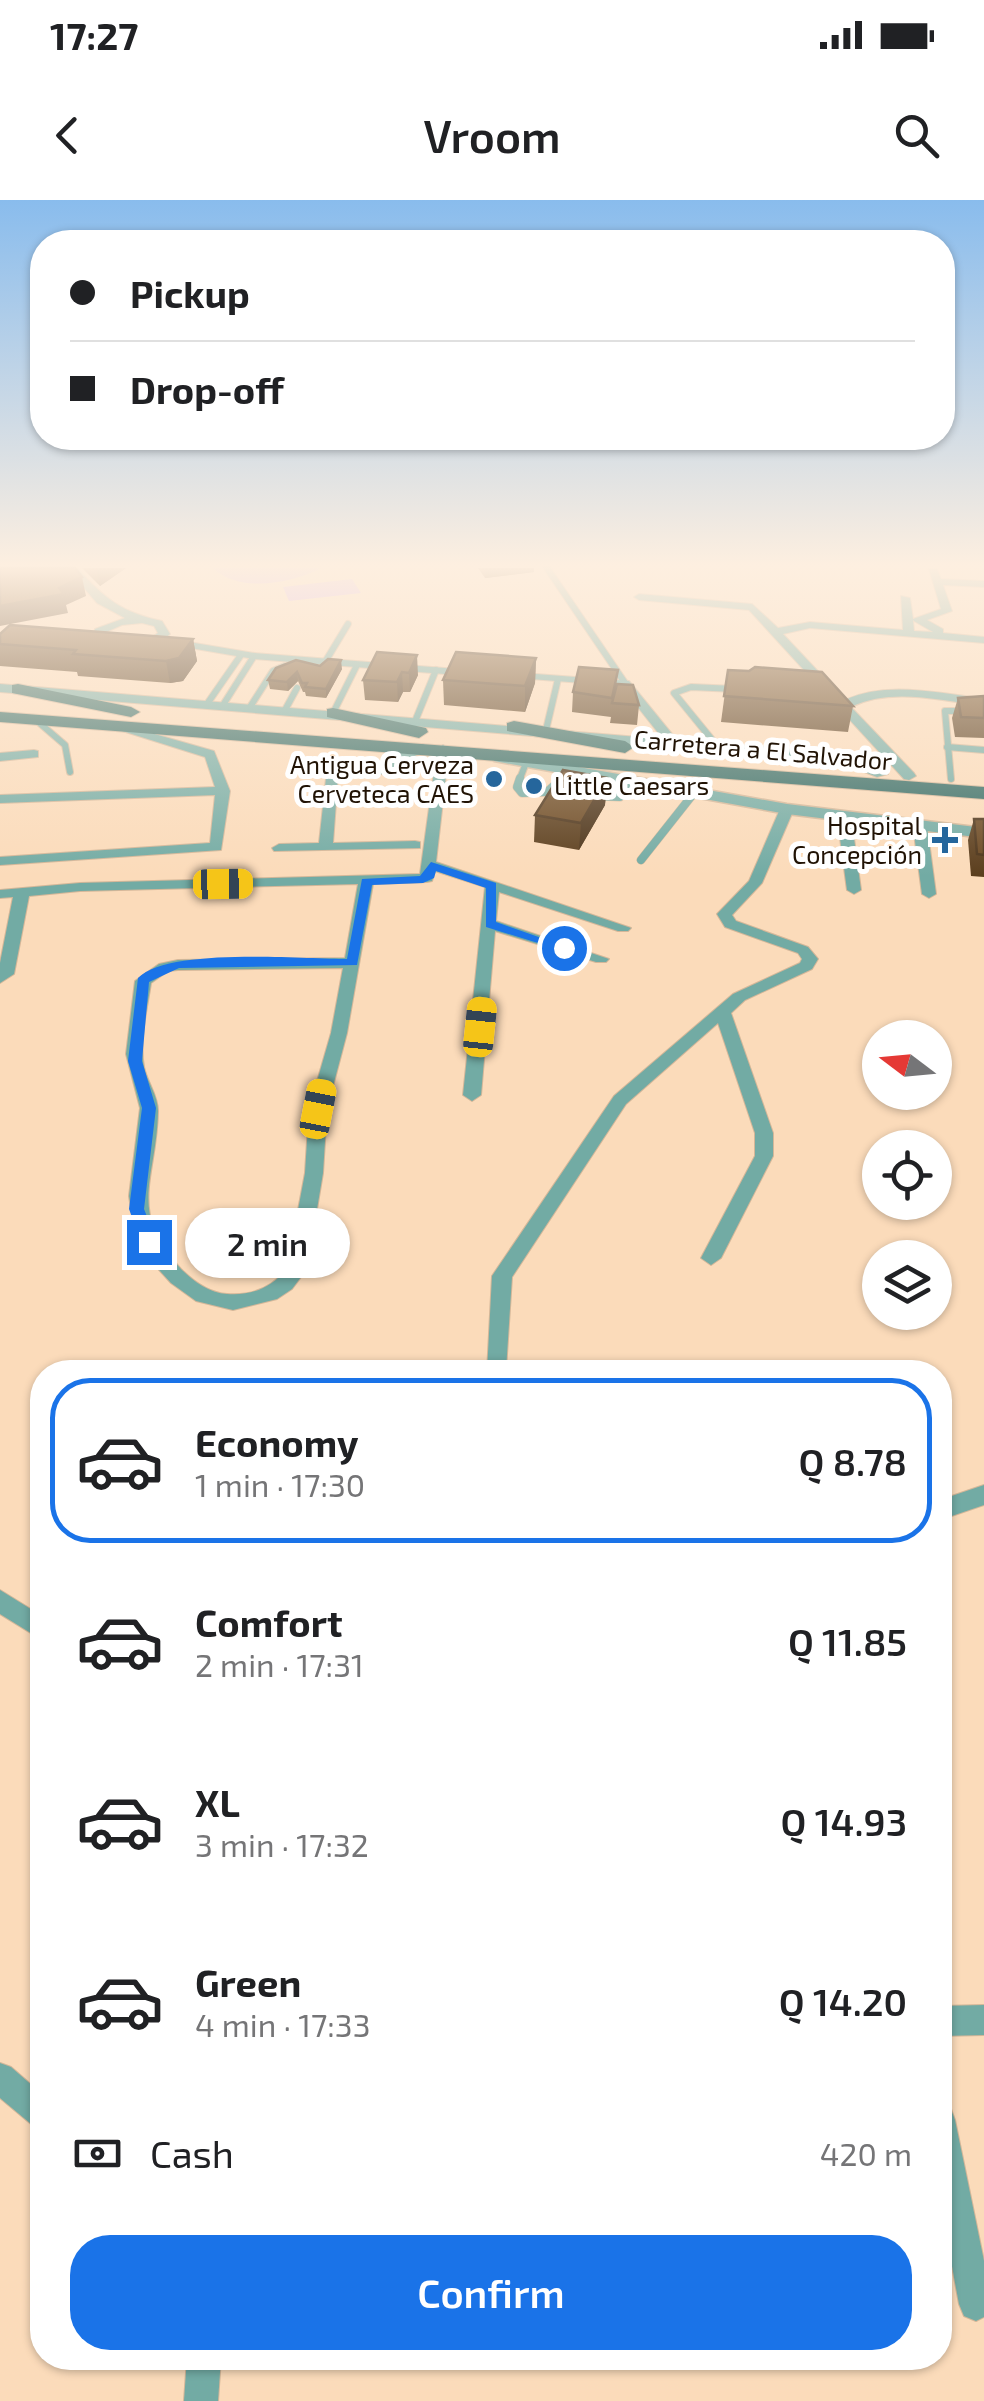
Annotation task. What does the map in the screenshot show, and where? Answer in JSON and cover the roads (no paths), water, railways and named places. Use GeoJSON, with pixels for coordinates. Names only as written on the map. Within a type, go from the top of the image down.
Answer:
{"type":"FeatureCollection","features":[{"type":"Feature","properties":{"kind":"highway"},"geometry":{"type":"LineString","coordinates":[[9,689],[149,716]]}},
{"type":"Feature","properties":{"kind":"highway","name":"Carretera a El Salvador"},"geometry":{"type":"LineString","coordinates":[[0,705],[447,747],[571,765],[984,782]]}},
{"type":"Feature","properties":{"kind":"highway"},"geometry":{"type":"LineString","coordinates":[[333,713],[447,747]]}},
{"type":"Feature","properties":{"kind":"highway","name":"Carretera a El Salvador"},"geometry":{"type":"LineString","coordinates":[[0,716],[117,725],[165,734],[447,747],[673,750],[882,774],[984,793]]}},
{"type":"Feature","properties":{"kind":"highway"},"geometry":{"type":"LineString","coordinates":[[514,727],[673,750]]}},
{"type":"Feature","properties":{"kind":"street"},"geometry":{"type":"LineString","coordinates":[[447,671],[626,683],[673,750]]}},
{"type":"Feature","properties":{"kind":"street"},"geometry":{"type":"LineString","coordinates":[[812,671],[914,780]]}},
{"type":"Feature","properties":{"kind":"street","name":"Carretera a El Salvador"},"geometry":{"type":"LineString","coordinates":[[9,689],[514,727],[673,750],[718,747],[840,757],[882,774]]}},
{"type":"Feature","properties":{"kind":"street"},"geometry":{"type":"LineString","coordinates":[[845,705],[880,694],[984,702]]}},
{"type":"Feature","properties":{"kind":"street"},"geometry":{"type":"LineString","coordinates":[[0,861],[212,850],[223,791],[222,773],[210,754],[165,734]]}},
{"type":"Feature","properties":{"kind":"street"},"geometry":{"type":"LineString","coordinates":[[373,744],[392,760]]}},
{"type":"Feature","properties":{"kind":"street"},"geometry":{"type":"LineString","coordinates":[[0,894],[423,880],[430,876],[447,747]]}},
{"type":"Feature","properties":{"kind":"street"},"geometry":{"type":"LineString","coordinates":[[326,846],[332,772],[383,771],[392,760],[447,747],[526,762],[571,765],[631,782],[788,809],[984,833]]}},
{"type":"Feature","properties":{"kind":"street"},"geometry":{"type":"LineString","coordinates":[[0,757],[34,754]]}},
{"type":"Feature","properties":{"kind":"street"},"geometry":{"type":"LineString","coordinates":[[0,800],[223,791]]}},
{"type":"Feature","properties":{"kind":"street"},"geometry":{"type":"LineString","coordinates":[[497,1360],[502,1276],[620,1100],[739,997],[807,966],[810,959],[803,950],[730,924],[724,914],[755,883],[788,809]]}},
{"type":"Feature","properties":{"kind":"street"},"geometry":{"type":"LineString","coordinates":[[844,816],[854,890]]}},
{"type":"Feature","properties":{"kind":"street"},"geometry":{"type":"LineString","coordinates":[[920,826],[929,894]]}},
{"type":"Feature","properties":{"kind":"street"},"geometry":{"type":"LineString","coordinates":[[279,848],[415,844]]}},
{"type":"Feature","properties":{"kind":"street"},"geometry":{"type":"LineString","coordinates":[[431,865],[623,928]]}},
{"type":"Feature","properties":{"kind":"street"},"geometry":{"type":"LineString","coordinates":[[352,962],[178,964],[164,966],[143,981],[135,1061],[149,1108],[136,1212],[162,1260],[182,1281],[208,1297],[224,1302],[259,1298],[290,1281],[297,1269],[314,1173],[318,1109],[352,962],[366,882]]}},
{"type":"Feature","properties":{"kind":"street"},"geometry":{"type":"LineString","coordinates":[[472,1095],[492,886]]}},
{"type":"Feature","properties":{"kind":"street"},"geometry":{"type":"LineString","coordinates":[[0,978],[6,974],[18,900],[24,892]]}},
{"type":"Feature","properties":{"kind":"street"},"geometry":{"type":"LineString","coordinates":[[490,924],[601,960]]}},
{"type":"Feature","properties":{"kind":"street"},"geometry":{"type":"LineString","coordinates":[[711,1258],[764,1156],[764,1133],[724,1013]]}},
{"type":"Feature","properties":{"kind":"street"},"geometry":{"type":"LineString","coordinates":[[952,1506],[984,1496]]}},
{"type":"Feature","properties":{"kind":"street"},"geometry":{"type":"LineString","coordinates":[[0,1601],[30,1621]]}},
{"type":"Feature","properties":{"kind":"street"},"geometry":{"type":"LineString","coordinates":[[952,2021],[984,2020]]}},
{"type":"Feature","properties":{"kind":"street"},"geometry":{"type":"LineString","coordinates":[[0,2078],[30,2102]]}},
{"type":"Feature","properties":{"kind":"street"},"geometry":{"type":"LineString","coordinates":[[952,2181],[976,2304]]}},
{"type":"Feature","properties":{"kind":"street"},"geometry":{"type":"LineString","coordinates":[[200,2401],[203,2370]]}},
{"type":"Feature","properties":{"kind":"lane"},"geometry":{"type":"LineString","coordinates":[[208,704],[235,671]]}},
{"type":"Feature","properties":{"kind":"lane"},"geometry":{"type":"LineString","coordinates":[[223,705],[240,671]]}},
{"type":"Feature","properties":{"kind":"lane"},"geometry":{"type":"LineString","coordinates":[[250,707],[274,671]]}},
{"type":"Feature","properties":{"kind":"lane"},"geometry":{"type":"LineString","coordinates":[[333,713],[354,671]]}},
{"type":"Feature","properties":{"kind":"lane"},"geometry":{"type":"LineString","coordinates":[[416,719],[436,671]]}},
{"type":"Feature","properties":{"kind":"lane"},"geometry":{"type":"LineString","coordinates":[[618,671],[626,683]]}},
{"type":"Feature","properties":{"kind":"lane"},"geometry":{"type":"LineString","coordinates":[[546,730],[558,678]]}},
{"type":"Feature","properties":{"kind":"lane"},"geometry":{"type":"LineString","coordinates":[[718,747],[674,693],[691,687],[745,690]]}},
{"type":"Feature","properties":{"kind":"lane"},"geometry":{"type":"LineString","coordinates":[[285,710],[297,688]]}},
{"type":"Feature","properties":{"kind":"lane"},"geometry":{"type":"LineString","coordinates":[[951,779],[945,711],[984,711]]}},
{"type":"Feature","properties":{"kind":"lane"},"geometry":{"type":"LineString","coordinates":[[36,720],[65,745],[70,772]]}},
{"type":"Feature","properties":{"kind":"lane"},"geometry":{"type":"LineString","coordinates":[[947,747],[984,750]]}},
{"type":"Feature","properties":{"kind":"lane"},"geometry":{"type":"LineString","coordinates":[[526,762],[517,788],[527,794],[547,792],[571,765]]}},
{"type":"Feature","properties":{"kind":"lane"},"geometry":{"type":"LineString","coordinates":[[583,792],[615,798],[631,782]]}},
{"type":"Feature","properties":{"kind":"lane"},"geometry":{"type":"LineString","coordinates":[[641,860],[694,793]]}},
{"type":"Feature","properties":{"kind":"place","name":"Antigua Cerveza Cerveteca CAES"},"geometry":{"type":"Point","coordinates":[494,779]}},
{"type":"Feature","properties":{"kind":"place","name":"Little Caesars"},"geometry":{"type":"Point","coordinates":[534,786]}},
{"type":"Feature","properties":{"kind":"place","name":"Hospital Concepción"},"geometry":{"type":"Point","coordinates":[945,840]}}]}
